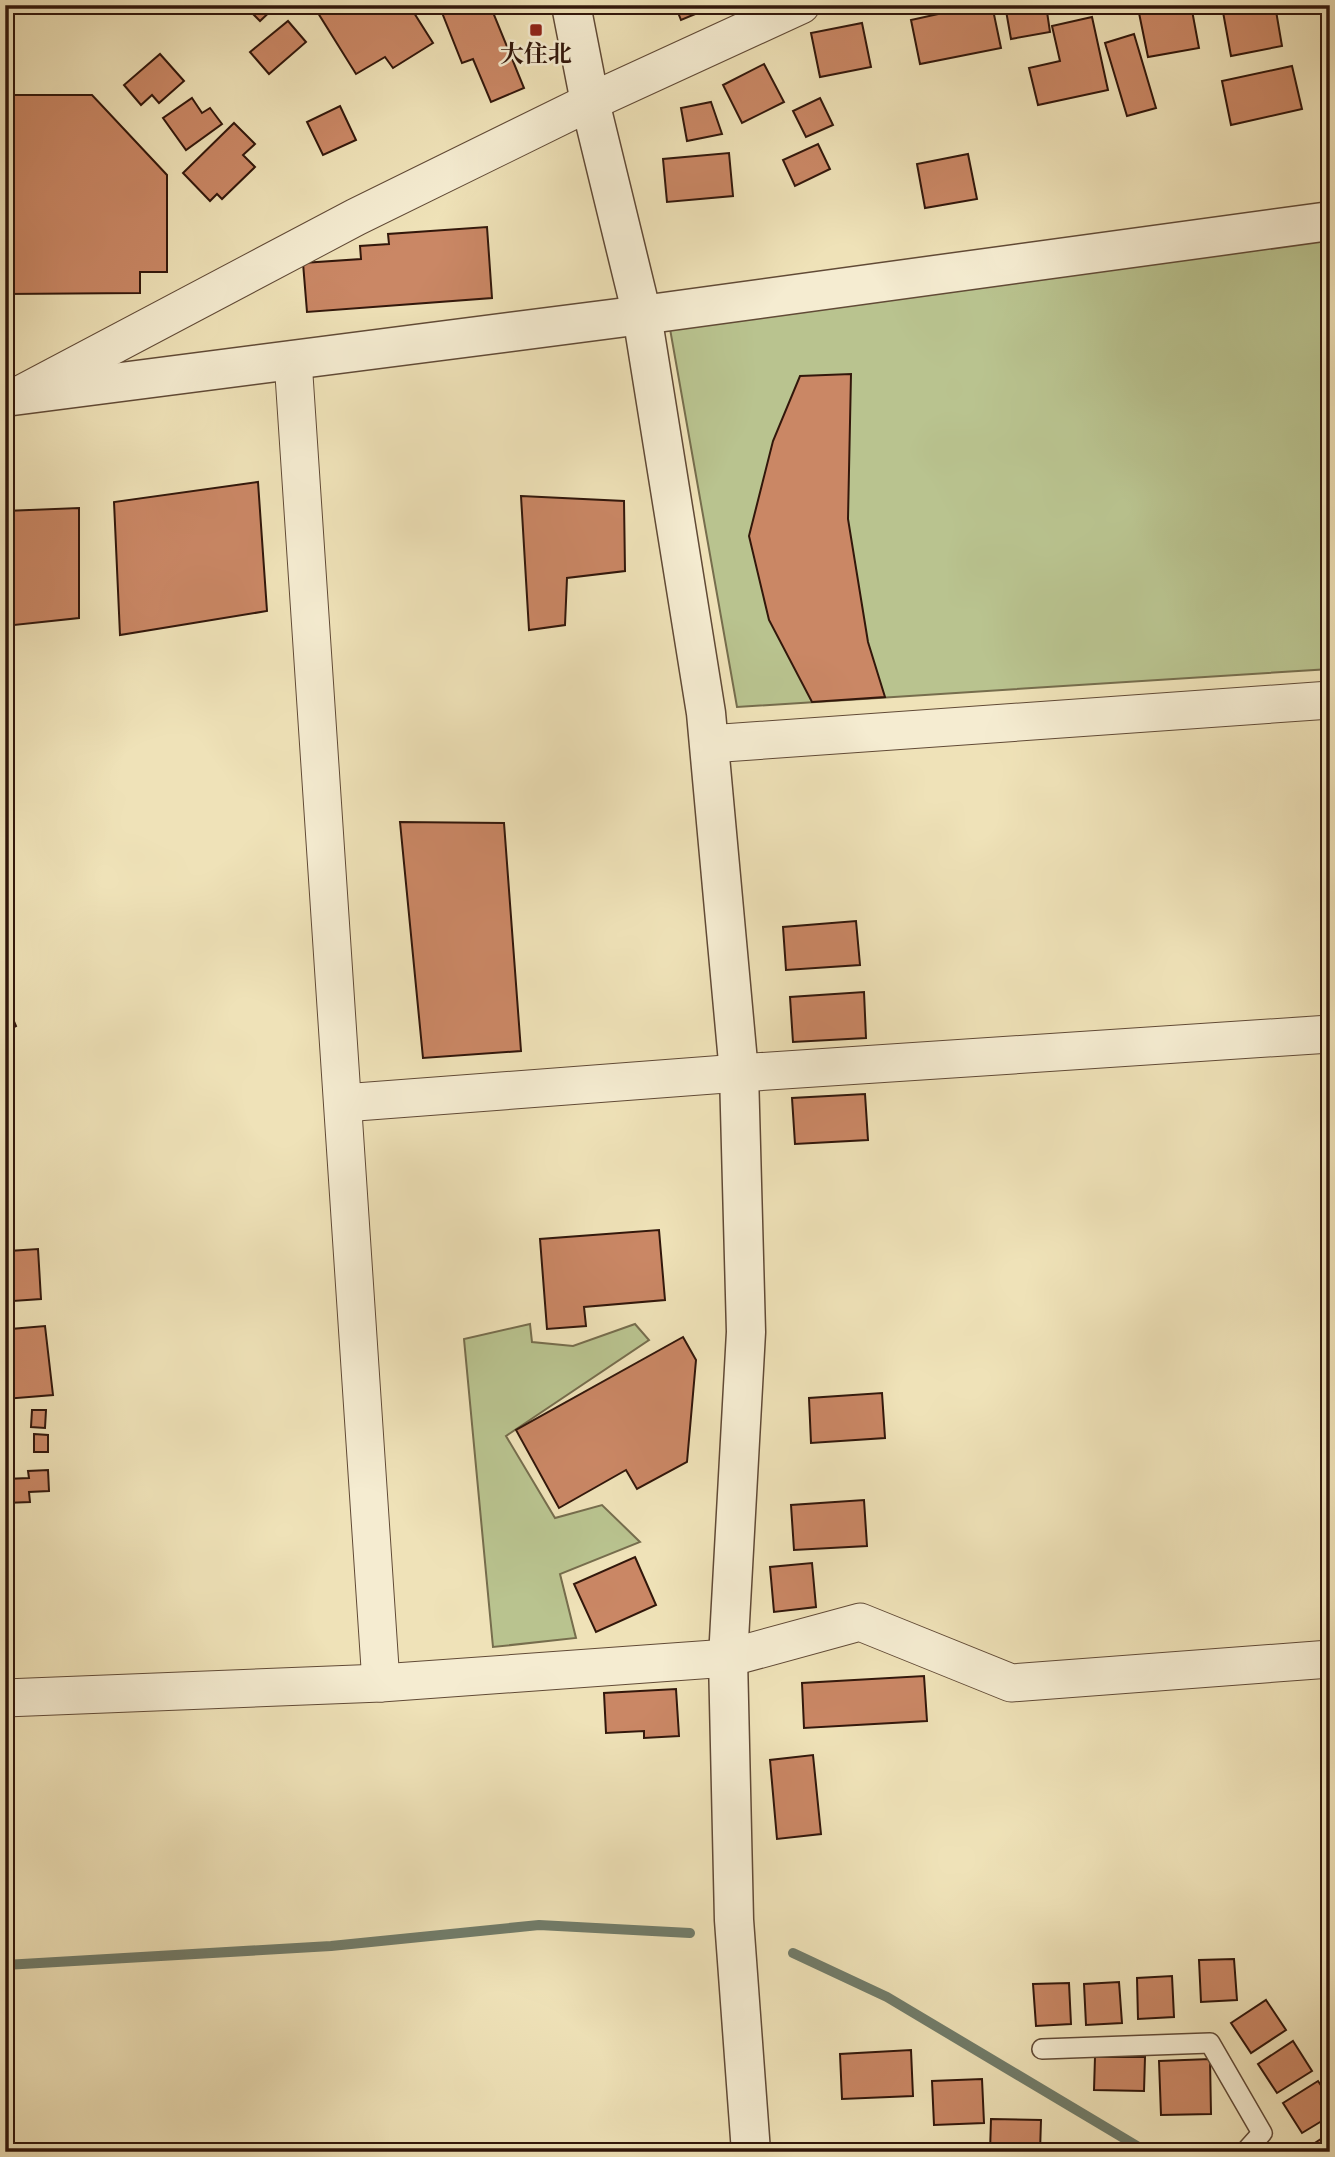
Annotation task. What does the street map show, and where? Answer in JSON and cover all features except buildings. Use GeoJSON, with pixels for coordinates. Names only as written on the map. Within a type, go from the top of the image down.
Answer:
{"type":"FeatureCollection","features":[{"type":"Feature","properties":{"kind":"street"},"geometry":{"type":"LineString","coordinates":[[571,5],[590,102],[642,315],[706,713],[739,1073],[746,1332],[728,1658],[734,1920],[751,2152]]}},
{"type":"Feature","properties":{"kind":"street"},"geometry":{"type":"LineString","coordinates":[[13,396],[356,217],[590,102],[801,5]]}},
{"type":"Feature","properties":{"kind":"street"},"geometry":{"type":"LineString","coordinates":[[13,396],[642,315],[1330,221]]}},
{"type":"Feature","properties":{"kind":"street"},"geometry":{"type":"LineString","coordinates":[[293,360],[381,1683]]}},
{"type":"Feature","properties":{"kind":"street"},"geometry":{"type":"LineString","coordinates":[[709,744],[1330,700]]}},
{"type":"Feature","properties":{"kind":"street"},"geometry":{"type":"LineString","coordinates":[[342,1103],[739,1073],[1330,1034]]}},
{"type":"Feature","properties":{"kind":"street"},"geometry":{"type":"LineString","coordinates":[[5,1698],[381,1683],[728,1658],[860,1622],[1011,1683],[1330,1659]]}},
{"type":"Feature","properties":{"kind":"lane"},"geometry":{"type":"LineString","coordinates":[[1042,2049],[1210,2043],[1262,2133],[1245,2152]]}},
{"type":"Feature","properties":{"kind":"green space"},"geometry":{"type":"Polygon","coordinates":[[[1330,238],[1330,669],[737,707],[667,312],[1330,238]]]}},
{"type":"Feature","properties":{"kind":"green space"},"geometry":{"type":"Polygon","coordinates":[[[530,1324],[532,1342],[573,1346],[635,1324],[649,1340],[506,1436],[555,1518],[602,1505],[640,1542],[560,1574],[576,1638],[493,1647],[464,1339],[530,1324]]]}},
{"type":"Feature","properties":{"kind":"waterway"},"geometry":{"type":"LineString","coordinates":[[5,1965],[331,1946],[539,1925],[690,1933]]}},
{"type":"Feature","properties":{"kind":"waterway"},"geometry":{"type":"LineString","coordinates":[[793,1953],[887,1997],[1147,2152]]}},
{"type":"Feature","properties":{"kind":"place","name":"大住北"},"geometry":{"type":"Point","coordinates":[536,30]}}]}
